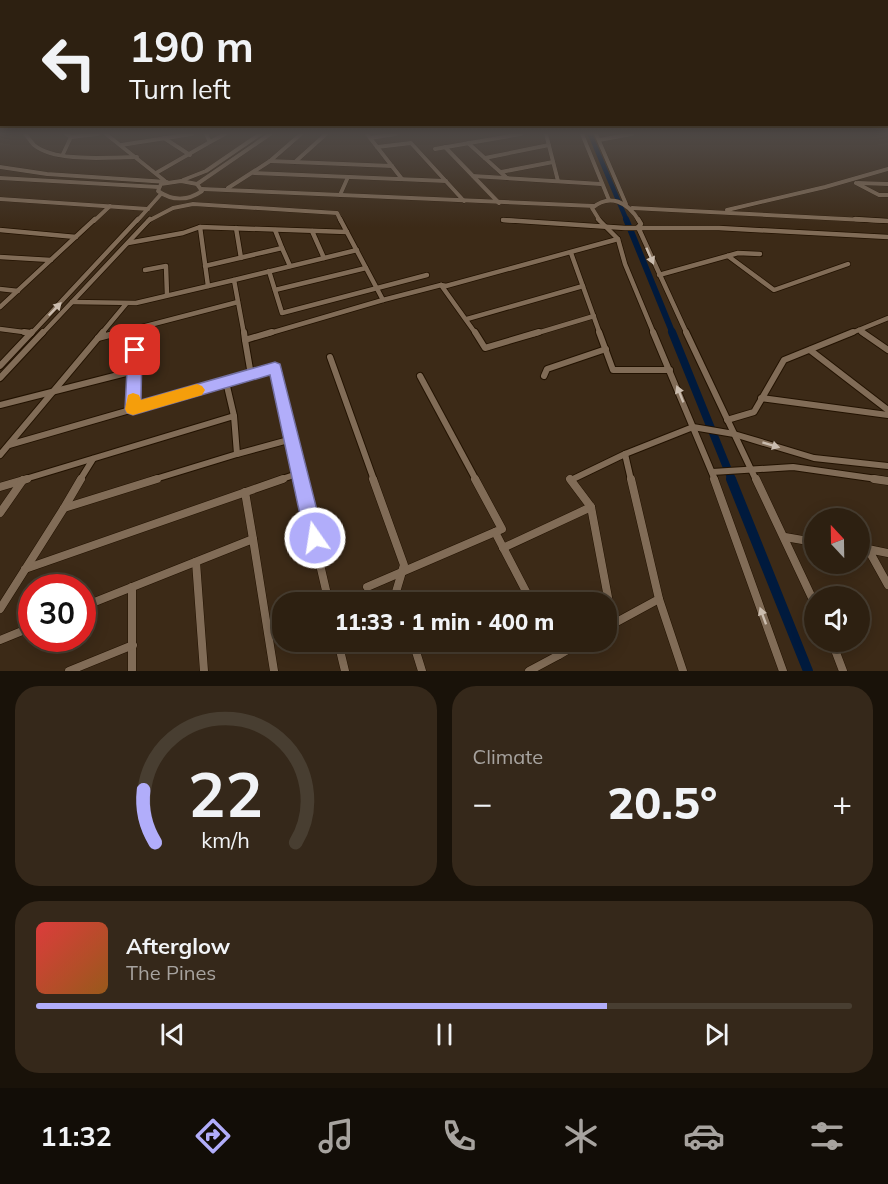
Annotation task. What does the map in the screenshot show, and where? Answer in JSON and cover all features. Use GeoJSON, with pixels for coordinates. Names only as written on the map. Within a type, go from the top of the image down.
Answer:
{"type":"FeatureCollection","features":[{"type":"Feature","properties":{"kind":"street"},"geometry":{"type":"LineString","coordinates":[[147,165],[166,182]]}},
{"type":"Feature","properties":{"kind":"street"},"geometry":{"type":"LineString","coordinates":[[156,173],[171,165]]}},
{"type":"Feature","properties":{"kind":"street"},"geometry":{"type":"LineString","coordinates":[[182,181],[214,165]]}},
{"type":"Feature","properties":{"kind":"street"},"geometry":{"type":"LineString","coordinates":[[197,184],[224,165]]}},
{"type":"Feature","properties":{"kind":"street"},"geometry":{"type":"LineString","coordinates":[[227,189],[264,165]]}},
{"type":"Feature","properties":{"kind":"street"},"geometry":{"type":"LineString","coordinates":[[376,165],[392,166],[402,179]]}},
{"type":"Feature","properties":{"kind":"street"},"geometry":{"type":"LineString","coordinates":[[432,165],[464,201]]}},
{"type":"Feature","properties":{"kind":"street"},"geometry":{"type":"LineString","coordinates":[[463,165],[499,203]]}},
{"type":"Feature","properties":{"kind":"street"},"geometry":{"type":"LineString","coordinates":[[493,165],[508,178]]}},
{"type":"Feature","properties":{"kind":"street"},"geometry":{"type":"LineString","coordinates":[[501,172],[536,165]]}},
{"type":"Feature","properties":{"kind":"street"},"geometry":{"type":"LineString","coordinates":[[554,165],[558,181]]}},
{"type":"Feature","properties":{"kind":"street"},"geometry":{"type":"LineString","coordinates":[[594,165],[609,200]]}},
{"type":"Feature","properties":{"kind":"street"},"geometry":{"type":"LineString","coordinates":[[610,165],[626,204]]}},
{"type":"Feature","properties":{"kind":"street"},"geometry":{"type":"LineString","coordinates":[[0,168],[166,182],[182,181],[197,184],[202,189],[594,206]]}},
{"type":"Feature","properties":{"kind":"street"},"geometry":{"type":"LineString","coordinates":[[727,210],[825,187],[888,169]]}},
{"type":"Feature","properties":{"kind":"street"},"geometry":{"type":"LineString","coordinates":[[254,172],[446,181]]}},
{"type":"Feature","properties":{"kind":"street"},"geometry":{"type":"LineString","coordinates":[[473,176],[601,184]]}},
{"type":"Feature","properties":{"kind":"street"},"geometry":{"type":"LineString","coordinates":[[340,195],[348,177]]}},
{"type":"Feature","properties":{"kind":"street"},"geometry":{"type":"LineString","coordinates":[[0,178],[158,187],[166,182]]}},
{"type":"Feature","properties":{"kind":"street"},"geometry":{"type":"LineString","coordinates":[[888,184],[856,183],[888,197]]}},
{"type":"Feature","properties":{"kind":"street"},"geometry":{"type":"LineString","coordinates":[[158,187],[161,194]]}},
{"type":"Feature","properties":{"kind":"street"},"geometry":{"type":"LineString","coordinates":[[161,194],[176,198],[191,197],[201,193],[202,189]]}},
{"type":"Feature","properties":{"kind":"street"},"geometry":{"type":"LineString","coordinates":[[0,366],[161,194]]}},
{"type":"Feature","properties":{"kind":"street"},"geometry":{"type":"LineString","coordinates":[[191,197],[205,205]]}},
{"type":"Feature","properties":{"kind":"street"},"geometry":{"type":"LineString","coordinates":[[0,199],[148,209]]}},
{"type":"Feature","properties":{"kind":"street"},"geometry":{"type":"LineString","coordinates":[[783,671],[712,472],[625,264],[618,239],[595,216],[592,208],[597,202],[609,200],[626,204],[632,208],[641,224],[638,227],[659,275],[807,586]]}},
{"type":"Feature","properties":{"kind":"street"},"geometry":{"type":"LineString","coordinates":[[0,378],[152,217],[184,205],[337,213],[383,300]]}},
{"type":"Feature","properties":{"kind":"street"},"geometry":{"type":"LineString","coordinates":[[0,307],[110,207]]}},
{"type":"Feature","properties":{"kind":"street"},"geometry":{"type":"LineString","coordinates":[[632,208],[888,221]]}},
{"type":"Feature","properties":{"kind":"street"},"geometry":{"type":"LineString","coordinates":[[503,220],[608,227],[719,228],[888,237]]}},
{"type":"Feature","properties":{"kind":"street"},"geometry":{"type":"LineString","coordinates":[[127,244],[183,233],[200,227],[347,232]]}},
{"type":"Feature","properties":{"kind":"street"},"geometry":{"type":"LineString","coordinates":[[200,227],[208,286]]}},
{"type":"Feature","properties":{"kind":"street"},"geometry":{"type":"LineString","coordinates":[[236,228],[241,258]]}},
{"type":"Feature","properties":{"kind":"street"},"geometry":{"type":"LineString","coordinates":[[0,230],[76,237]]}},
{"type":"Feature","properties":{"kind":"street"},"geometry":{"type":"LineString","coordinates":[[275,230],[290,266]]}},
{"type":"Feature","properties":{"kind":"street"},"geometry":{"type":"LineString","coordinates":[[312,231],[324,258]]}},
{"type":"Feature","properties":{"kind":"street"},"geometry":{"type":"LineString","coordinates":[[245,340],[383,300],[441,285],[446,286],[618,239]]}},
{"type":"Feature","properties":{"kind":"street"},"geometry":{"type":"LineString","coordinates":[[205,266],[282,248]]}},
{"type":"Feature","properties":{"kind":"street"},"geometry":{"type":"LineString","coordinates":[[72,302],[126,304],[357,250]]}},
{"type":"Feature","properties":{"kind":"street"},"geometry":{"type":"LineString","coordinates":[[571,253],[613,370],[670,370]]}},
{"type":"Feature","properties":{"kind":"street"},"geometry":{"type":"LineString","coordinates":[[659,275],[738,253],[760,254]]}},
{"type":"Feature","properties":{"kind":"street"},"geometry":{"type":"LineString","coordinates":[[728,256],[774,290],[848,264]]}},
{"type":"Feature","properties":{"kind":"street"},"geometry":{"type":"LineString","coordinates":[[0,257],[51,260]]}},
{"type":"Feature","properties":{"kind":"street"},"geometry":{"type":"LineString","coordinates":[[146,270],[166,266],[167,295]]}},
{"type":"Feature","properties":{"kind":"street"},"geometry":{"type":"LineString","coordinates":[[275,291],[366,268]]}},
{"type":"Feature","properties":{"kind":"street"},"geometry":{"type":"LineString","coordinates":[[269,271],[282,313],[427,275]]}},
{"type":"Feature","properties":{"kind":"street"},"geometry":{"type":"LineString","coordinates":[[234,280],[250,375]]}},
{"type":"Feature","properties":{"kind":"street"},"geometry":{"type":"LineString","coordinates":[[441,285],[467,319],[485,348],[594,315]]}},
{"type":"Feature","properties":{"kind":"street"},"geometry":{"type":"LineString","coordinates":[[467,319],[583,286]]}},
{"type":"Feature","properties":{"kind":"street"},"geometry":{"type":"LineString","coordinates":[[0,289],[18,291]]}},
{"type":"Feature","properties":{"kind":"street"},"geometry":{"type":"LineString","coordinates":[[97,339],[238,302]]}},
{"type":"Feature","properties":{"kind":"street"},"geometry":{"type":"LineString","coordinates":[[0,455],[126,304]]}},
{"type":"Feature","properties":{"kind":"street"},"geometry":{"type":"LineString","coordinates":[[727,420],[754,412],[784,360],[888,318]]}},
{"type":"Feature","properties":{"kind":"street"},"geometry":{"type":"LineString","coordinates":[[0,328],[31,333]]}},
{"type":"Feature","properties":{"kind":"street"},"geometry":{"type":"LineString","coordinates":[[133,409],[135,329]]}},
{"type":"Feature","properties":{"kind":"street"},"geometry":{"type":"LineString","coordinates":[[859,330],[888,350]]}},
{"type":"Feature","properties":{"kind":"street"},"geometry":{"type":"LineString","coordinates":[[544,376],[547,369],[606,349]]}},
{"type":"Feature","properties":{"kind":"street"},"geometry":{"type":"LineString","coordinates":[[810,350],[888,410]]}},
{"type":"Feature","properties":{"kind":"street"},"geometry":{"type":"LineString","coordinates":[[330,357],[404,565],[396,592]]}},
{"type":"Feature","properties":{"kind":"street"},"geometry":{"type":"LineString","coordinates":[[9,445],[275,368],[327,592]]}},
{"type":"Feature","properties":{"kind":"street"},"geometry":{"type":"LineString","coordinates":[[0,405],[134,371]]}},
{"type":"Feature","properties":{"kind":"street"},"geometry":{"type":"LineString","coordinates":[[367,587],[502,529],[420,376]]}},
{"type":"Feature","properties":{"kind":"street"},"geometry":{"type":"LineString","coordinates":[[226,382],[234,416],[237,454]]}},
{"type":"Feature","properties":{"kind":"street"},"geometry":{"type":"LineString","coordinates":[[761,398],[888,415]]}},
{"type":"Feature","properties":{"kind":"street"},"geometry":{"type":"LineString","coordinates":[[0,488],[234,416]]}},
{"type":"Feature","properties":{"kind":"street"},"geometry":{"type":"LineString","coordinates":[[605,592],[591,507],[570,478],[693,427],[734,434],[814,458],[888,466]]}},
{"type":"Feature","properties":{"kind":"street"},"geometry":{"type":"LineString","coordinates":[[63,508],[292,439]]}},
{"type":"Feature","properties":{"kind":"street"},"geometry":{"type":"LineString","coordinates":[[626,454],[659,599],[682,671]]}},
{"type":"Feature","properties":{"kind":"street"},"geometry":{"type":"LineString","coordinates":[[0,609],[93,459]]}},
{"type":"Feature","properties":{"kind":"street"},"geometry":{"type":"LineString","coordinates":[[712,472],[793,467],[888,481]]}},
{"type":"Feature","properties":{"kind":"street"},"geometry":{"type":"LineString","coordinates":[[25,569],[300,473]]}},
{"type":"Feature","properties":{"kind":"street"},"geometry":{"type":"LineString","coordinates":[[0,513],[23,480]]}},
{"type":"Feature","properties":{"kind":"street"},"geometry":{"type":"LineString","coordinates":[[245,492],[273,671]]}},
{"type":"Feature","properties":{"kind":"street"},"geometry":{"type":"LineString","coordinates":[[503,548],[591,507]]}},
{"type":"Feature","properties":{"kind":"street"},"geometry":{"type":"LineString","coordinates":[[495,532],[526,592]]}},
{"type":"Feature","properties":{"kind":"street"},"geometry":{"type":"LineString","coordinates":[[785,537],[804,540]]}},
{"type":"Feature","properties":{"kind":"street"},"geometry":{"type":"LineString","coordinates":[[96,601],[253,539]]}},
{"type":"Feature","properties":{"kind":"street"},"geometry":{"type":"LineString","coordinates":[[870,550],[888,553]]}},
{"type":"Feature","properties":{"kind":"street"},"geometry":{"type":"LineString","coordinates":[[870,558],[888,585]]}},
{"type":"Feature","properties":{"kind":"street"},"geometry":{"type":"LineString","coordinates":[[196,562],[204,671]]}},
{"type":"Feature","properties":{"kind":"street"},"geometry":{"type":"LineString","coordinates":[[132,587],[132,671]]}},
{"type":"Feature","properties":{"kind":"street"},"geometry":{"type":"LineString","coordinates":[[617,622],[659,599]]}},
{"type":"Feature","properties":{"kind":"street"},"geometry":{"type":"LineString","coordinates":[[0,640],[18,633]]}},
{"type":"Feature","properties":{"kind":"street"},"geometry":{"type":"LineString","coordinates":[[69,671],[133,645]]}},
{"type":"Feature","properties":{"kind":"street"},"geometry":{"type":"LineString","coordinates":[[340,652],[345,671]]}},
{"type":"Feature","properties":{"kind":"street"},"geometry":{"type":"LineString","coordinates":[[415,652],[422,671]]}},
{"type":"Feature","properties":{"kind":"street"},"geometry":{"type":"LineString","coordinates":[[529,671],[564,652]]}},
{"type":"Feature","properties":{"kind":"street"},"geometry":{"type":"LineString","coordinates":[[836,652],[843,671]]}},
{"type":"Feature","properties":{"kind":"waterway"},"geometry":{"type":"LineString","coordinates":[[603,165],[627,221]]}},
{"type":"Feature","properties":{"kind":"waterway"},"geometry":{"type":"LineString","coordinates":[[626,219],[673,334]]}},
{"type":"Feature","properties":{"kind":"waterway"},"geometry":{"type":"LineString","coordinates":[[672,332],[732,480]]}},
{"type":"Feature","properties":{"kind":"waterway"},"geometry":{"type":"LineString","coordinates":[[731,479],[808,671]]}},
{"type":"Feature","properties":{"kind":"slow traffic"},"geometry":{"type":"LineString","coordinates":[[133,399],[133,409],[197,390]]}},
{"type":"Feature","properties":{"kind":"route"},"geometry":{"type":"LineString","coordinates":[[135,350],[133,409],[275,368],[315,538]]}}]}
